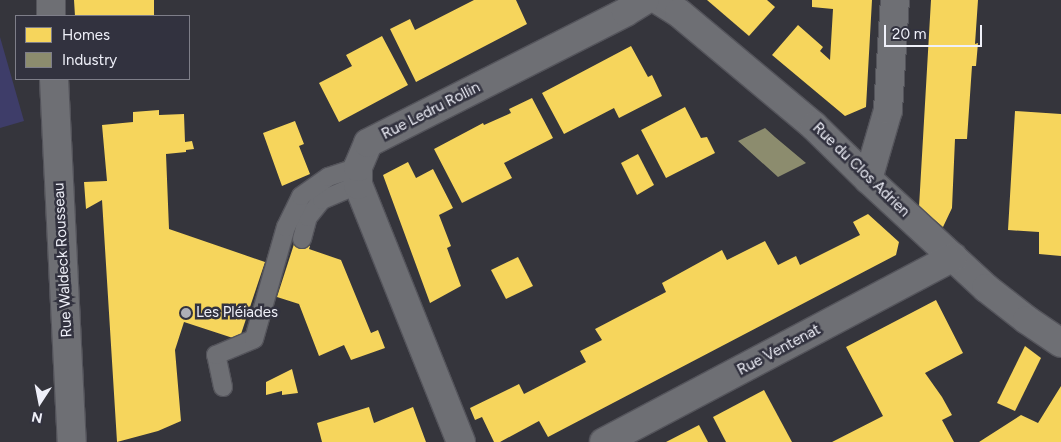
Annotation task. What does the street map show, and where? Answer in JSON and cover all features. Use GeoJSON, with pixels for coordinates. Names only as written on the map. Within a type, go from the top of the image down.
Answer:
{"type":"FeatureCollection","features":[{"type":"Feature","properties":{"kind":"street"},"geometry":{"type":"LineString","coordinates":[[51,0],[51,15]]}},
{"type":"Feature","properties":{"kind":"street","name":"Rue Ledru Rollin"},"geometry":{"type":"LineString","coordinates":[[358,176],[368,143],[626,12],[645,0]]}},
{"type":"Feature","properties":{"kind":"street","name":"Rue du Clos Adrien"},"geometry":{"type":"LineString","coordinates":[[658,0],[679,13],[814,126],[868,179],[953,257],[1020,315],[1061,344]]}},
{"type":"Feature","properties":{"kind":"street"},"geometry":{"type":"LineString","coordinates":[[868,179],[888,110],[896,0]]}},
{"type":"Feature","properties":{"kind":"street","name":"Rue Waldeck Rousseau"},"geometry":{"type":"LineString","coordinates":[[54,80],[72,442]]}},
{"type":"Feature","properties":{"kind":"street"},"geometry":{"type":"LineString","coordinates":[[358,176],[461,442]]}},
{"type":"Feature","properties":{"kind":"street","name":"Rue Ventenat"},"geometry":{"type":"LineString","coordinates":[[604,442],[953,257]]}},
{"type":"Feature","properties":{"kind":"lane"},"geometry":{"type":"LineString","coordinates":[[302,239],[308,217],[322,200],[358,176]]}},
{"type":"Feature","properties":{"kind":"lane"},"geometry":{"type":"LineString","coordinates":[[223,386],[216,355],[254,339],[286,227],[301,196],[328,177],[358,176]]}},
{"type":"Feature","properties":{"kind":"shaded area"},"geometry":{"type":"Polygon","coordinates":[[[0,37],[24,121],[0,128],[0,37]]]}},
{"type":"Feature","properties":{"kind":"building: Homes"},"geometry":{"type":"Polygon","coordinates":[[[74,0],[154,0],[154,15],[75,15],[74,0]]]}},
{"type":"Feature","properties":{"kind":"building: Homes"},"geometry":{"type":"Polygon","coordinates":[[[474,0],[516,0],[527,24],[416,82],[390,29],[410,19],[415,30],[474,0]]]}},
{"type":"Feature","properties":{"kind":"building: Homes"},"geometry":{"type":"Polygon","coordinates":[[[707,0],[767,0],[775,7],[749,36],[707,0]]]}},
{"type":"Feature","properties":{"kind":"building: Homes"},"geometry":{"type":"Polygon","coordinates":[[[812,0],[872,0],[866,107],[845,116],[772,55],[798,25],[823,47],[820,51],[830,60],[833,9],[812,7],[812,0]]]}},
{"type":"Feature","properties":{"kind":"building: Homes"},"geometry":{"type":"Polygon","coordinates":[[[931,0],[978,0],[975,44],[978,43],[976,66],[972,66],[967,139],[955,139],[952,208],[943,227],[919,207],[931,0]]]}},
{"type":"Feature","properties":{"kind":"building: Homes"},"geometry":{"type":"Polygon","coordinates":[[[382,36],[408,85],[339,122],[319,83],[352,66],[346,55],[382,36]]]}},
{"type":"Feature","properties":{"kind":"building: Homes"},"geometry":{"type":"Polygon","coordinates":[[[631,46],[648,77],[652,75],[662,96],[619,118],[614,108],[564,134],[542,93],[631,46]]]}},
{"type":"Feature","properties":{"kind":"building: Homes"},"geometry":{"type":"Polygon","coordinates":[[[532,98],[553,138],[504,163],[512,178],[462,203],[434,149],[483,123],[484,125],[511,113],[509,109],[532,98]]]}},
{"type":"Feature","properties":{"kind":"building: Homes"},"geometry":{"type":"Polygon","coordinates":[[[685,107],[701,138],[707,137],[715,153],[666,178],[641,130],[685,107]]]}},
{"type":"Feature","properties":{"kind":"building: Homes","name":"Les Pléiades"},"geometry":{"type":"Polygon","coordinates":[[[159,110],[159,115],[184,114],[185,142],[192,141],[194,149],[186,150],[186,152],[166,154],[169,229],[265,262],[239,340],[184,322],[175,350],[181,421],[158,431],[117,442],[102,200],[86,209],[84,182],[107,181],[102,125],[133,122],[133,112],[159,110]]]}},
{"type":"Feature","properties":{"kind":"building: Homes"},"geometry":{"type":"Polygon","coordinates":[[[1015,111],[1061,114],[1061,256],[1039,254],[1039,232],[1008,230],[1015,111]]]}},
{"type":"Feature","properties":{"kind":"building: Homes"},"geometry":{"type":"Polygon","coordinates":[[[295,121],[304,144],[299,146],[310,174],[282,186],[263,133],[295,121]]]}},
{"type":"Feature","properties":{"kind":"building: Homes"},"geometry":{"type":"Polygon","coordinates":[[[638,154],[654,185],[637,195],[621,163],[638,154]]]}},
{"type":"Feature","properties":{"kind":"building: Homes"},"geometry":{"type":"Polygon","coordinates":[[[408,162],[416,178],[433,169],[453,208],[439,215],[451,246],[447,248],[461,286],[430,303],[383,175],[408,162]]]}},
{"type":"Feature","properties":{"kind":"building: Homes"},"geometry":{"type":"Polygon","coordinates":[[[868,214],[899,242],[896,255],[548,437],[539,421],[500,442],[494,442],[482,417],[475,420],[470,408],[519,384],[524,394],[586,362],[580,351],[602,340],[595,329],[666,292],[662,283],[722,250],[727,260],[765,241],[778,265],[796,256],[800,265],[860,235],[853,222],[868,214]]]}},
{"type":"Feature","properties":{"kind":"building: Homes","name":"Les Pléiades"},"geometry":{"type":"Polygon","coordinates":[[[295,241],[310,246],[309,249],[341,260],[371,333],[378,330],[385,348],[351,360],[344,345],[319,356],[299,304],[277,297],[295,241]]]}},
{"type":"Feature","properties":{"kind":"building: Homes"},"geometry":{"type":"Polygon","coordinates":[[[518,257],[533,286],[506,299],[491,270],[518,257]]]}},
{"type":"Feature","properties":{"kind":"building: Homes"},"geometry":{"type":"Polygon","coordinates":[[[936,300],[963,353],[925,373],[952,415],[942,420],[954,442],[832,442],[883,416],[846,347],[936,300]]]}},
{"type":"Feature","properties":{"kind":"building: Homes"},"geometry":{"type":"Polygon","coordinates":[[[1025,346],[1041,358],[1015,411],[997,403],[1025,346]]]}},
{"type":"Feature","properties":{"kind":"building: Homes"},"geometry":{"type":"Polygon","coordinates":[[[292,369],[298,393],[282,395],[282,391],[266,395],[266,382],[292,369]]]}},
{"type":"Feature","properties":{"kind":"building: Homes"},"geometry":{"type":"Polygon","coordinates":[[[1061,386],[1061,442],[979,442],[1021,415],[1038,423],[1061,386]]]}},
{"type":"Feature","properties":{"kind":"building: Homes"},"geometry":{"type":"Polygon","coordinates":[[[764,390],[792,442],[726,442],[713,417],[764,390]]]}},
{"type":"Feature","properties":{"kind":"building: Homes"},"geometry":{"type":"Polygon","coordinates":[[[369,407],[374,423],[413,407],[426,442],[322,442],[317,423],[369,407]]]}},
{"type":"Feature","properties":{"kind":"building: Homes"},"geometry":{"type":"Polygon","coordinates":[[[699,425],[708,442],[666,442],[699,425]]]}},
{"type":"Feature","properties":{"kind":"building: Industry"},"geometry":{"type":"Polygon","coordinates":[[[765,128],[806,163],[778,177],[738,141],[765,128]]]}},
{"type":"Feature","properties":{"kind":"place","name":"Les Pléiades"},"geometry":{"type":"Point","coordinates":[186,313]}}]}
